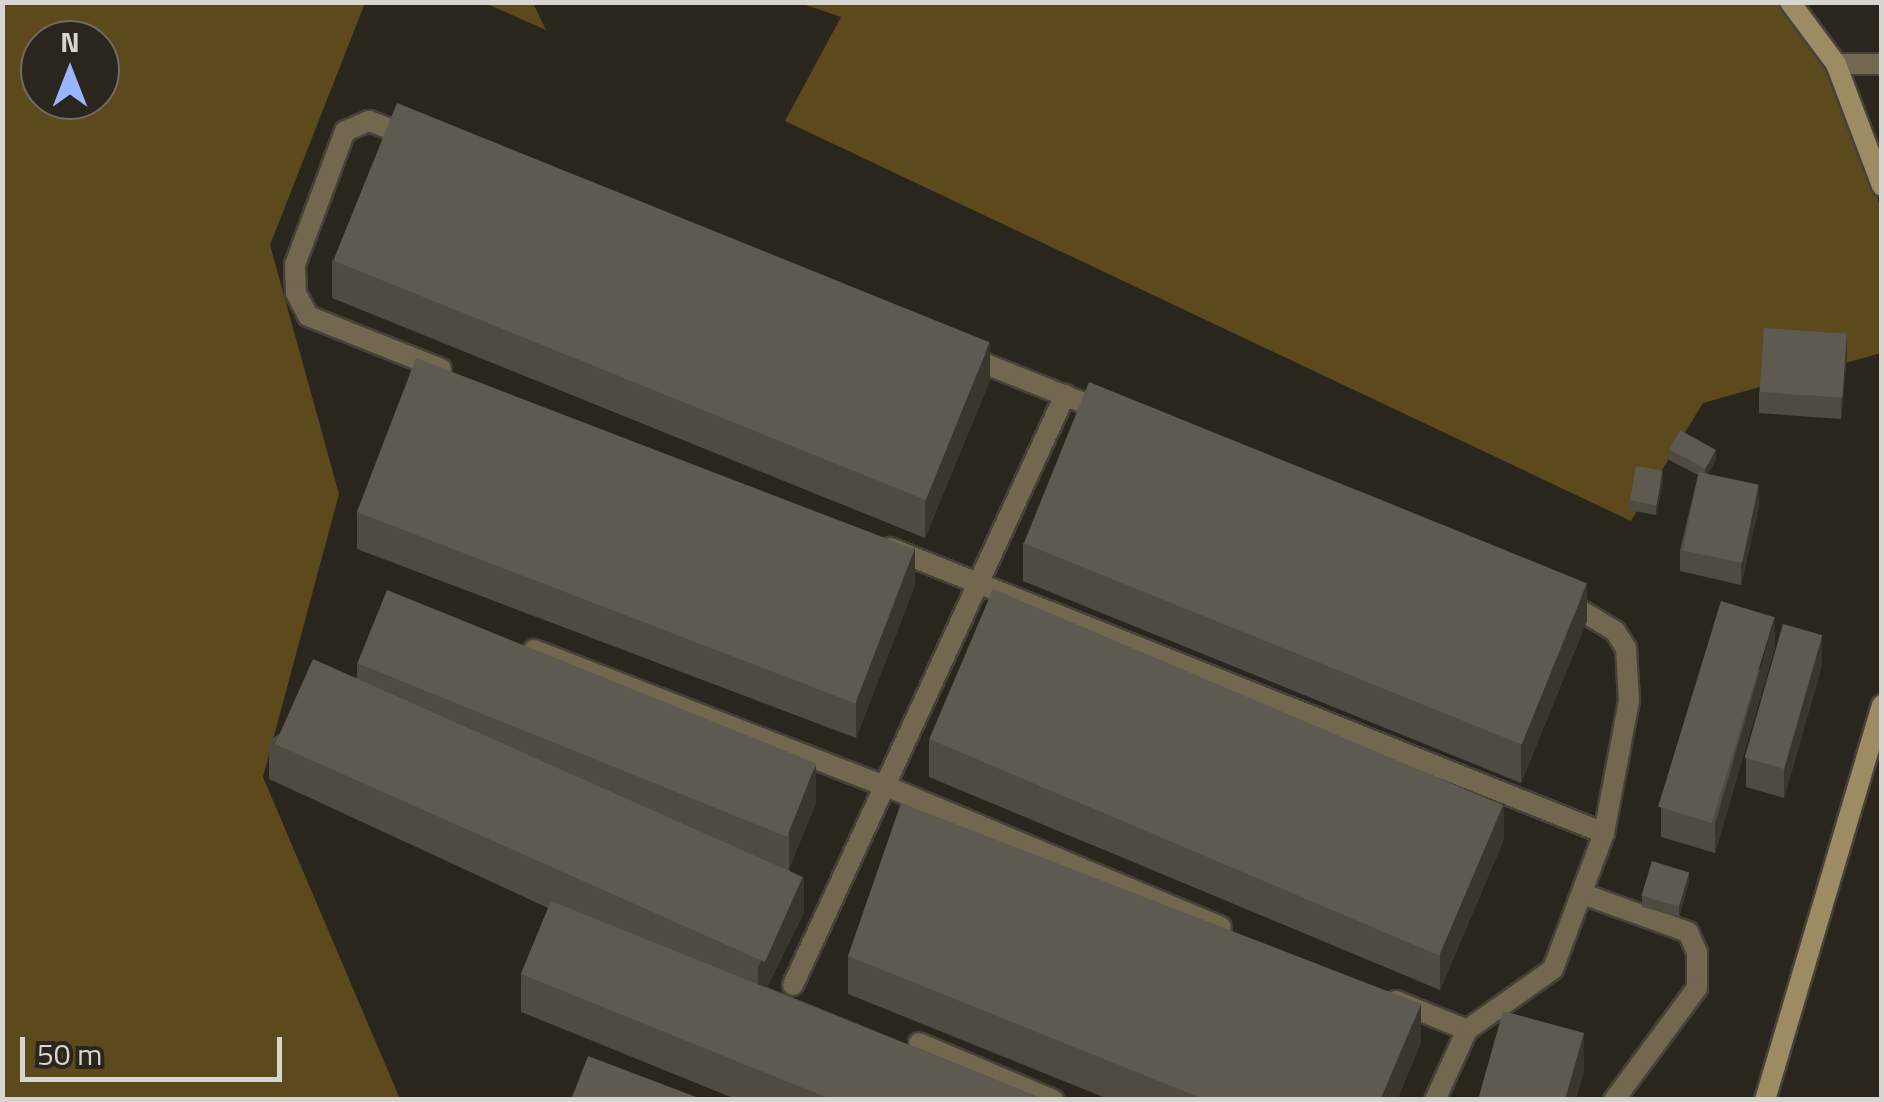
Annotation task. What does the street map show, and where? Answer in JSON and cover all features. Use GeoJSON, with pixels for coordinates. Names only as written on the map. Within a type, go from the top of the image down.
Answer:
{"type":"FeatureCollection","features":[{"type":"Feature","properties":{"kind":"street"},"geometry":{"type":"LineString","coordinates":[[1790,2],[1836,64],[1882,186]]}},
{"type":"Feature","properties":{"kind":"street"},"geometry":{"type":"LineString","coordinates":[[1836,64],[1882,64]]}},
{"type":"Feature","properties":{"kind":"street"},"geometry":{"type":"LineString","coordinates":[[436,146],[369,121],[345,132],[294,265],[296,293],[308,316],[455,375]]}},
{"type":"Feature","properties":{"kind":"street"},"geometry":{"type":"LineString","coordinates":[[954,351],[1119,417]]}},
{"type":"Feature","properties":{"kind":"street"},"geometry":{"type":"LineString","coordinates":[[793,985],[888,787],[976,582],[1065,395]]}},
{"type":"Feature","properties":{"kind":"street"},"geometry":{"type":"LineString","coordinates":[[871,541],[1604,832]]}},
{"type":"Feature","properties":{"kind":"street"},"geometry":{"type":"LineString","coordinates":[[1435,1100],[1467,1030],[1553,969],[1604,832],[1630,701],[1626,648],[1615,631],[1552,594]]}},
{"type":"Feature","properties":{"kind":"street"},"geometry":{"type":"LineString","coordinates":[[509,640],[888,787],[1250,939]]}},
{"type":"Feature","properties":{"kind":"street"},"geometry":{"type":"LineString","coordinates":[[1765,1100],[1882,704]]}},
{"type":"Feature","properties":{"kind":"street"},"geometry":{"type":"LineString","coordinates":[[1582,894],[1688,932],[1696,952],[1697,988],[1614,1100]]}},
{"type":"Feature","properties":{"kind":"street"},"geometry":{"type":"LineString","coordinates":[[1376,992],[1467,1030]]}},
{"type":"Feature","properties":{"kind":"street"},"geometry":{"type":"LineString","coordinates":[[919,1043],[1052,1100]]}},
{"type":"Feature","properties":{"kind":"shaded area"},"geometry":{"type":"Polygon","coordinates":[[[2,3],[365,3],[270,245],[339,494],[263,777],[400,1099],[3,1099],[2,3]]]}},
{"type":"Feature","properties":{"kind":"shaded area"},"geometry":{"type":"Polygon","coordinates":[[[485,3],[533,3],[546,30],[485,3]]]}},
{"type":"Feature","properties":{"kind":"shaded area"},"geometry":{"type":"Polygon","coordinates":[[[800,3],[1799,3],[1832,46],[1881,210],[1881,353],[1703,403],[1631,521],[785,121],[841,17],[800,3]]]}},
{"type":"Feature","properties":{"kind":"building"},"geometry":{"type":"Polygon","coordinates":[[[397,103],[989,342],[926,500],[333,261],[397,103]]]}},
{"type":"Feature","properties":{"kind":"building"},"geometry":{"type":"Polygon","coordinates":[[[1764,328],[1847,334],[1842,398],[1760,392],[1764,328]]]}},
{"type":"Feature","properties":{"kind":"building"},"geometry":{"type":"Polygon","coordinates":[[[416,358],[915,549],[855,703],[357,512],[416,358]]]}},
{"type":"Feature","properties":{"kind":"building"},"geometry":{"type":"Polygon","coordinates":[[[1089,382],[1587,583],[1522,744],[1024,543],[1089,382]]]}},
{"type":"Feature","properties":{"kind":"building"},"geometry":{"type":"Polygon","coordinates":[[[1680,430],[1716,450],[1705,469],[1669,449],[1680,430]]]}},
{"type":"Feature","properties":{"kind":"building"},"geometry":{"type":"Polygon","coordinates":[[[1636,466],[1663,471],[1657,505],[1630,500],[1636,466]]]}},
{"type":"Feature","properties":{"kind":"building"},"geometry":{"type":"Polygon","coordinates":[[[1699,472],[1759,485],[1742,563],[1682,550],[1699,472]]]}},
{"type":"Feature","properties":{"kind":"building"},"geometry":{"type":"Polygon","coordinates":[[[993,589],[1503,805],[1439,956],[929,739],[993,589]]]}},
{"type":"Feature","properties":{"kind":"building"},"geometry":{"type":"Polygon","coordinates":[[[387,590],[816,763],[787,837],[357,663],[387,590]]]}},
{"type":"Feature","properties":{"kind":"building"},"geometry":{"type":"Polygon","coordinates":[[[1721,601],[1775,617],[1712,823],[1658,807],[1721,601]]]}},
{"type":"Feature","properties":{"kind":"building"},"geometry":{"type":"Polygon","coordinates":[[[1783,624],[1822,635],[1784,769],[1745,758],[1783,624]]]}},
{"type":"Feature","properties":{"kind":"building"},"geometry":{"type":"Polygon","coordinates":[[[313,659],[803,877],[765,962],[275,744],[313,659]]]}},
{"type":"Feature","properties":{"kind":"building"},"geometry":{"type":"Polygon","coordinates":[[[901,803],[1421,1004],[1380,1100],[1206,1100],[848,956],[901,803]]]}},
{"type":"Feature","properties":{"kind":"building"},"geometry":{"type":"Polygon","coordinates":[[[1652,861],[1689,872],[1679,907],[1641,895],[1652,861]]]}},
{"type":"Feature","properties":{"kind":"building"},"geometry":{"type":"Polygon","coordinates":[[[551,901],[1045,1100],[833,1100],[521,974],[551,901]]]}},
{"type":"Feature","properties":{"kind":"building"},"geometry":{"type":"Polygon","coordinates":[[[1503,1011],[1584,1033],[1565,1100],[1478,1100],[1503,1011]]]}},
{"type":"Feature","properties":{"kind":"building"},"geometry":{"type":"Polygon","coordinates":[[[588,1056],[704,1100],[571,1100],[588,1056]]]}}]}
